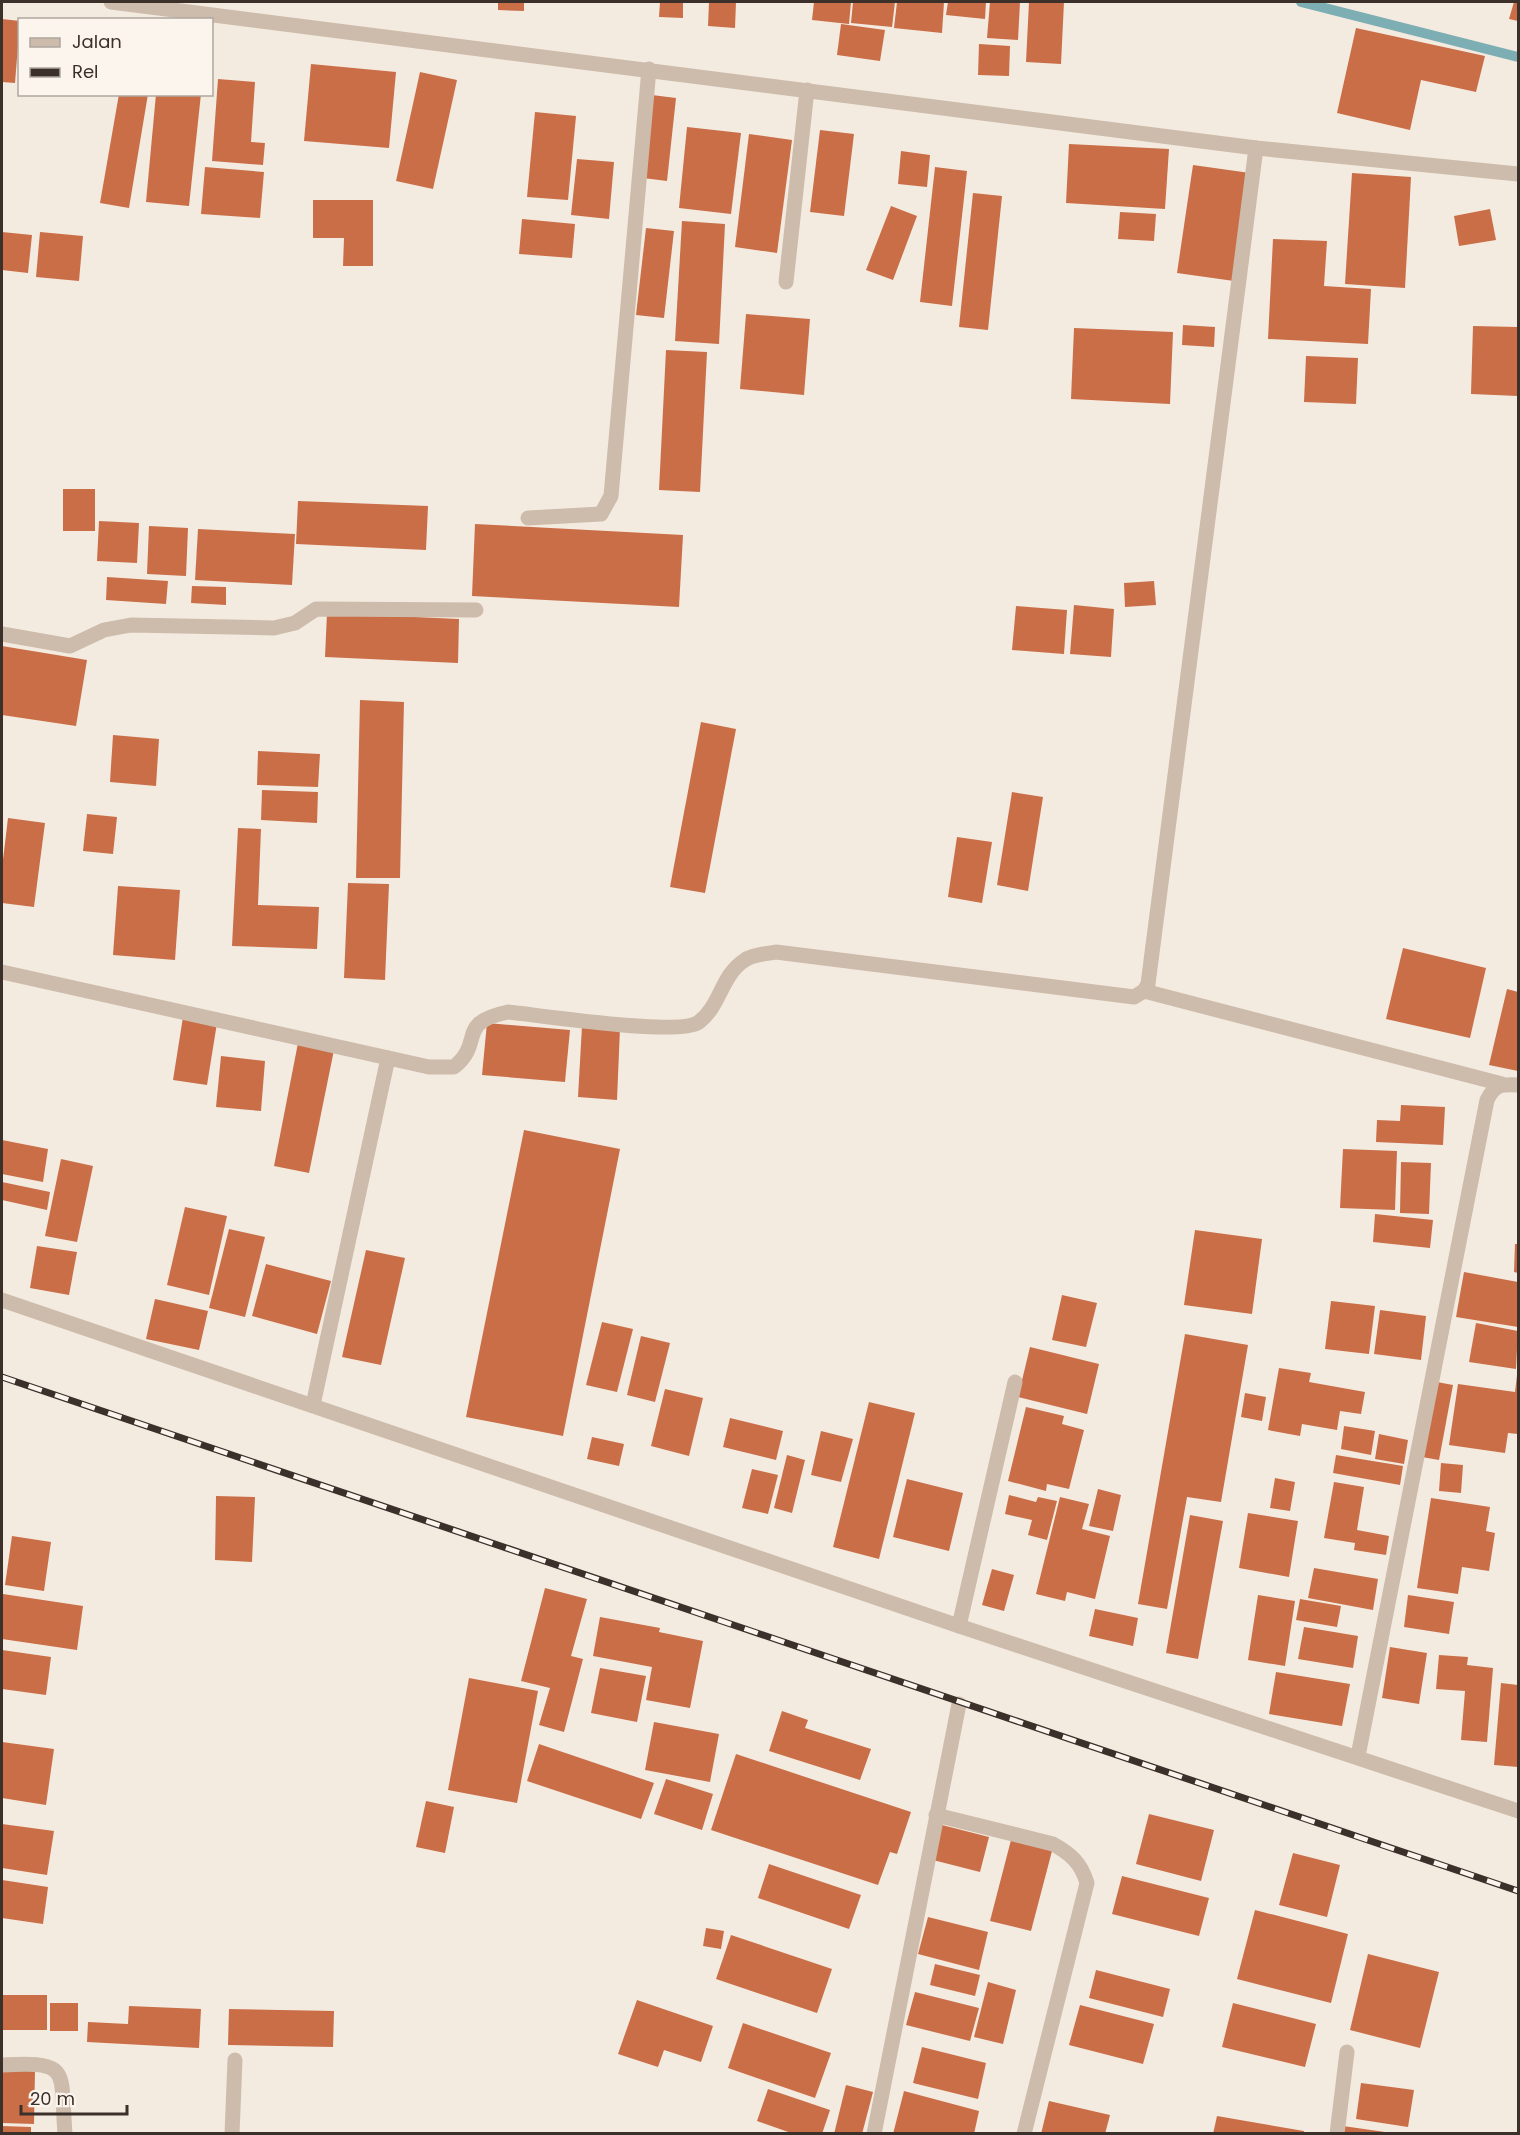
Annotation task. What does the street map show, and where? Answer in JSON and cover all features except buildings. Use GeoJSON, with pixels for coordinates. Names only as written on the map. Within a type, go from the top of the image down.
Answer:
{"type":"FeatureCollection","features":[{"type":"Feature","properties":{"kind":"street"},"geometry":{"type":"LineString","coordinates":[[111,2],[1256,148],[1518,174]]}},
{"type":"Feature","properties":{"kind":"street"},"geometry":{"type":"LineString","coordinates":[[528,518],[601,514],[611,496],[649,69]]}},
{"type":"Feature","properties":{"kind":"street"},"geometry":{"type":"LineString","coordinates":[[786,282],[807,90]]}},
{"type":"Feature","properties":{"kind":"street"},"geometry":{"type":"LineString","coordinates":[[2,972],[388,1058],[429,1066],[454,1067],[466,1058],[473,1029],[485,1017],[508,1012],[668,1029],[698,1023],[714,1005],[727,975],[746,958],[776,952],[1134,997],[1144,991],[1149,984],[1256,148]]}},
{"type":"Feature","properties":{"kind":"street"},"geometry":{"type":"LineString","coordinates":[[2,634],[70,646],[104,630],[131,625],[274,628],[295,623],[316,609],[476,610]]}},
{"type":"Feature","properties":{"kind":"street"},"geometry":{"type":"LineString","coordinates":[[1144,991],[1502,1084],[1518,1085]]}},
{"type":"Feature","properties":{"kind":"street"},"geometry":{"type":"LineString","coordinates":[[313,1406],[388,1058]]}},
{"type":"Feature","properties":{"kind":"street"},"geometry":{"type":"LineString","coordinates":[[1358,1756],[1487,1100],[1493,1090],[1502,1084]]}},
{"type":"Feature","properties":{"kind":"street"},"geometry":{"type":"LineString","coordinates":[[2,1300],[959,1626],[1358,1756],[1518,1811]]}},
{"type":"Feature","properties":{"kind":"street"},"geometry":{"type":"LineString","coordinates":[[959,1626],[1015,1382]]}},
{"type":"Feature","properties":{"kind":"street"},"geometry":{"type":"LineString","coordinates":[[874,2133],[959,1704]]}},
{"type":"Feature","properties":{"kind":"street"},"geometry":{"type":"LineString","coordinates":[[936,1815],[1053,1844],[1070,1854],[1082,1868],[1087,1883],[1024,2133]]}},
{"type":"Feature","properties":{"kind":"street"},"geometry":{"type":"LineString","coordinates":[[1336,2133],[1347,2052]]}},
{"type":"Feature","properties":{"kind":"street"},"geometry":{"type":"LineString","coordinates":[[232,2133],[235,2060]]}},
{"type":"Feature","properties":{"kind":"street"},"geometry":{"type":"LineString","coordinates":[[2,2065],[39,2063],[51,2066],[60,2075],[65,2133]]}},
{"type":"Feature","properties":{"kind":"waterway"},"geometry":{"type":"LineString","coordinates":[[1301,2],[1518,57]]}},
{"type":"Feature","properties":{"kind":"railway"},"geometry":{"type":"LineString","coordinates":[[2,1377],[1518,1891]]}}]}
